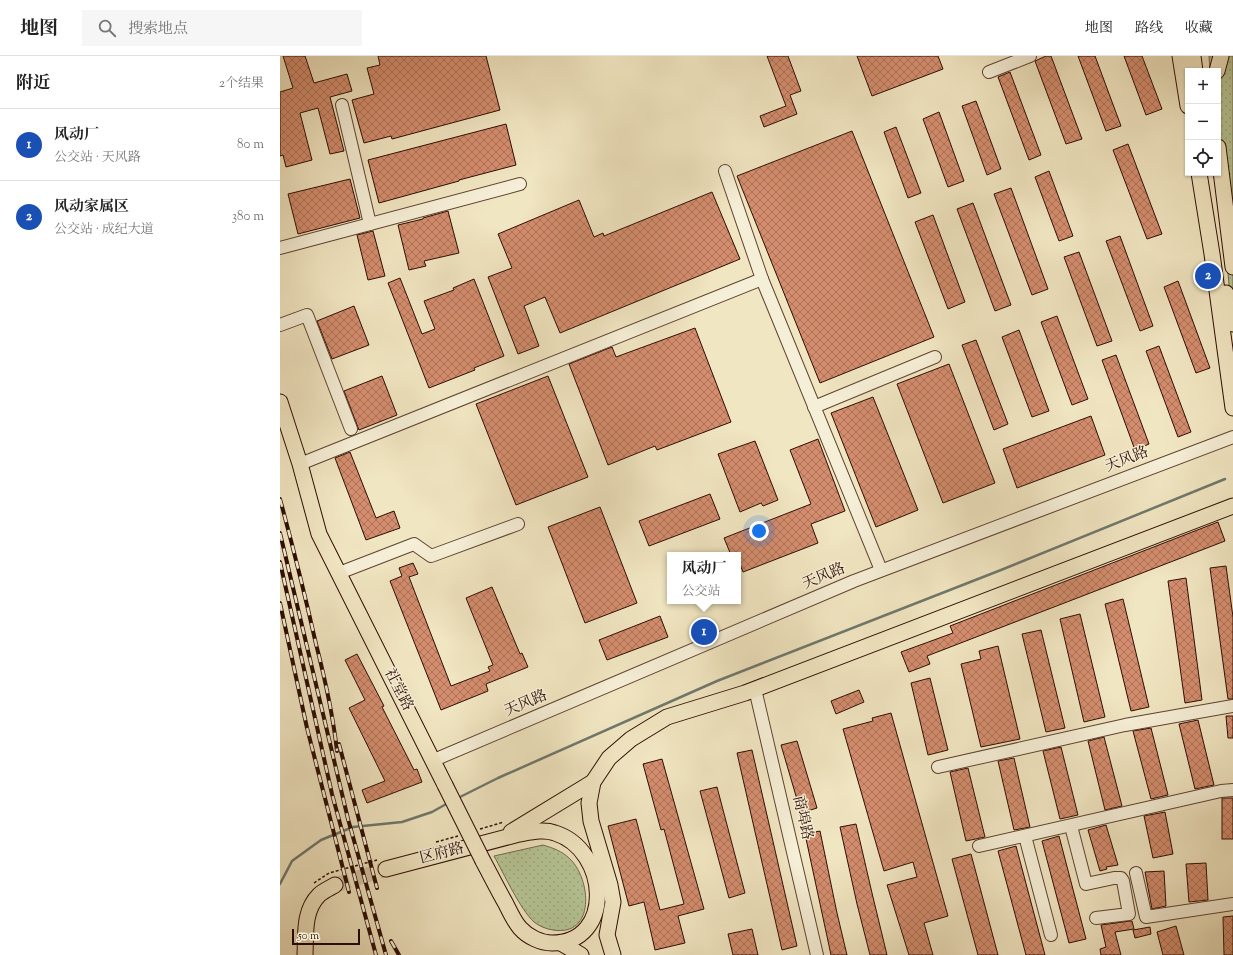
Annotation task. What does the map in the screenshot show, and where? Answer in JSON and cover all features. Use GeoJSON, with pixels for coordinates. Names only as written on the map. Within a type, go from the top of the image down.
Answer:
{"type":"FeatureCollection","features":[{"type":"Feature","properties":{"kind":"main road"},"geometry":{"type":"LineString","coordinates":[[1180,56],[1188,104]]}},
{"type":"Feature","properties":{"kind":"main road"},"geometry":{"type":"LineString","coordinates":[[1192,56],[1194,68]]}},
{"type":"Feature","properties":{"kind":"main road"},"geometry":{"type":"LineString","coordinates":[[1217,68],[1221,56]]}},
{"type":"Feature","properties":{"kind":"main road"},"geometry":{"type":"LineString","coordinates":[[1221,170],[1233,267]]}},
{"type":"Feature","properties":{"kind":"main road"},"geometry":{"type":"LineString","coordinates":[[1199,176],[1212,254],[1233,408]]}},
{"type":"Feature","properties":{"kind":"main road"},"geometry":{"type":"LineString","coordinates":[[1209,176],[1226,293],[1233,324]]}},
{"type":"Feature","properties":{"kind":"main road","name":"社堂路"},"geometry":{"type":"LineString","coordinates":[[280,402],[300,464],[319,534],[434,760],[483,861],[520,928],[532,938],[546,943],[561,943]]}},
{"type":"Feature","properties":{"kind":"main road"},"geometry":{"type":"LineString","coordinates":[[607,936],[613,902],[610,885],[591,821],[589,803],[593,782],[609,758],[631,739],[667,717],[755,689],[1233,506]]}},
{"type":"Feature","properties":{"kind":"main road"},"geometry":{"type":"LineString","coordinates":[[498,840],[593,782]]}},
{"type":"Feature","properties":{"kind":"main road","name":"区府路"},"geometry":{"type":"LineString","coordinates":[[386,869],[537,831],[554,832],[569,838],[582,849],[591,863],[597,883],[598,900],[595,915]]}},
{"type":"Feature","properties":{"kind":"main road"},"geometry":{"type":"LineString","coordinates":[[305,955],[307,916],[313,902],[320,894],[335,885]]}},
{"type":"Feature","properties":{"kind":"main road"},"geometry":{"type":"LineString","coordinates":[[561,943],[575,938],[587,928],[595,915],[607,936],[613,955]]}},
{"type":"Feature","properties":{"kind":"main road"},"geometry":{"type":"LineString","coordinates":[[561,943],[581,955]]}},
{"type":"Feature","properties":{"kind":"street"},"geometry":{"type":"LineString","coordinates":[[989,72],[1030,56]]}},
{"type":"Feature","properties":{"kind":"street"},"geometry":{"type":"LineString","coordinates":[[342,105],[370,224]]}},
{"type":"Feature","properties":{"kind":"street"},"geometry":{"type":"LineString","coordinates":[[725,171],[762,279],[881,570]]}},
{"type":"Feature","properties":{"kind":"street"},"geometry":{"type":"LineString","coordinates":[[280,248],[520,184]]}},
{"type":"Feature","properties":{"kind":"street"},"geometry":{"type":"LineString","coordinates":[[300,464],[762,279]]}},
{"type":"Feature","properties":{"kind":"street"},"geometry":{"type":"LineString","coordinates":[[280,325],[307,315],[351,429]]}},
{"type":"Feature","properties":{"kind":"street"},"geometry":{"type":"LineString","coordinates":[[814,407],[935,357]]}},
{"type":"Feature","properties":{"kind":"street","name":"天风路"},"geometry":{"type":"LineString","coordinates":[[434,760],[881,570],[1233,437]]}},
{"type":"Feature","properties":{"kind":"street"},"geometry":{"type":"LineString","coordinates":[[339,573],[414,544],[431,556],[518,524]]}},
{"type":"Feature","properties":{"kind":"street","name":"商埠路"},"geometry":{"type":"LineString","coordinates":[[755,689],[817,955]]}},
{"type":"Feature","properties":{"kind":"street"},"geometry":{"type":"LineString","coordinates":[[938,767],[1125,725],[1233,706]]}},
{"type":"Feature","properties":{"kind":"street"},"geometry":{"type":"LineString","coordinates":[[979,846],[1220,791],[1233,790]]}},
{"type":"Feature","properties":{"kind":"street"},"geometry":{"type":"LineString","coordinates":[[1071,826],[1086,884],[1114,878],[1121,878],[1123,881],[1129,914],[1096,918]]}},
{"type":"Feature","properties":{"kind":"street"},"geometry":{"type":"LineString","coordinates":[[1025,836],[1051,935]]}},
{"type":"Feature","properties":{"kind":"street"},"geometry":{"type":"LineString","coordinates":[[1136,873],[1146,917],[1233,904]]}},
{"type":"Feature","properties":{"kind":"green space"},"geometry":{"type":"Polygon","coordinates":[[[1209,56],[1233,56],[1233,330],[1219,176],[1221,176],[1221,68],[1210,68],[1209,56]]]}},
{"type":"Feature","properties":{"kind":"green space"},"geometry":{"type":"Polygon","coordinates":[[[543,845],[557,850],[567,856],[577,868],[582,880],[586,905],[583,916],[577,925],[567,930],[550,930],[534,922],[523,909],[494,856],[543,845]]]}},
{"type":"Feature","properties":{"kind":"building"},"geometry":{"type":"Polygon","coordinates":[[[283,56],[305,56],[314,83],[347,74],[352,91],[330,97],[344,151],[330,154],[318,108],[300,113],[312,160],[286,167],[283,155],[280,156],[280,92],[293,88],[283,56]]]}},
{"type":"Feature","properties":{"kind":"building"},"geometry":{"type":"Polygon","coordinates":[[[378,56],[486,56],[500,110],[392,139],[391,136],[364,143],[352,100],[374,94],[367,68],[380,65],[378,56]]]}},
{"type":"Feature","properties":{"kind":"building"},"geometry":{"type":"Polygon","coordinates":[[[767,56],[788,56],[801,91],[790,95],[797,114],[764,127],[760,116],[786,106],[767,56]]]}},
{"type":"Feature","properties":{"kind":"building"},"geometry":{"type":"Polygon","coordinates":[[[857,56],[938,56],[943,69],[872,96],[857,56]]]}},
{"type":"Feature","properties":{"kind":"building"},"geometry":{"type":"Polygon","coordinates":[[[1046,56],[1051,56],[1082,139],[1066,144],[1035,61],[1046,56]]]}},
{"type":"Feature","properties":{"kind":"building"},"geometry":{"type":"Polygon","coordinates":[[[1078,56],[1095,56],[1121,126],[1106,131],[1078,56]]]}},
{"type":"Feature","properties":{"kind":"building"},"geometry":{"type":"Polygon","coordinates":[[[1124,56],[1142,56],[1162,109],[1146,115],[1124,56]]]}},
{"type":"Feature","properties":{"kind":"building"},"geometry":{"type":"Polygon","coordinates":[[[1010,72],[1041,155],[1029,160],[998,77],[1010,72]]]}},
{"type":"Feature","properties":{"kind":"building"},"geometry":{"type":"Polygon","coordinates":[[[976,101],[1001,169],[987,175],[962,106],[976,101]]]}},
{"type":"Feature","properties":{"kind":"building"},"geometry":{"type":"Polygon","coordinates":[[[939,112],[964,181],[948,187],[923,119],[939,112]]]}},
{"type":"Feature","properties":{"kind":"building"},"geometry":{"type":"Polygon","coordinates":[[[506,124],[516,165],[379,203],[368,160],[506,124]]]}},
{"type":"Feature","properties":{"kind":"building"},"geometry":{"type":"Polygon","coordinates":[[[896,127],[921,193],[908,198],[884,132],[896,127]]]}},
{"type":"Feature","properties":{"kind":"building"},"geometry":{"type":"Polygon","coordinates":[[[852,131],[934,337],[820,383],[737,176],[852,131]]]}},
{"type":"Feature","properties":{"kind":"building"},"geometry":{"type":"Polygon","coordinates":[[[1128,144],[1162,234],[1147,239],[1113,150],[1128,144]]]}},
{"type":"Feature","properties":{"kind":"building"},"geometry":{"type":"Polygon","coordinates":[[[1049,171],[1073,236],[1059,241],[1035,177],[1049,171]]]}},
{"type":"Feature","properties":{"kind":"building"},"geometry":{"type":"Polygon","coordinates":[[[350,179],[360,218],[298,234],[288,194],[350,179]]]}},
{"type":"Feature","properties":{"kind":"building"},"geometry":{"type":"Polygon","coordinates":[[[1011,188],[1048,289],[1032,295],[994,194],[1011,188]]]}},
{"type":"Feature","properties":{"kind":"building"},"geometry":{"type":"Polygon","coordinates":[[[712,192],[740,259],[560,333],[545,297],[524,306],[539,346],[518,354],[488,277],[512,268],[498,234],[579,200],[594,237],[603,233],[604,236],[712,192]]]}},
{"type":"Feature","properties":{"kind":"building"},"geometry":{"type":"Polygon","coordinates":[[[973,203],[1011,305],[995,311],[957,209],[973,203]]]}},
{"type":"Feature","properties":{"kind":"building"},"geometry":{"type":"Polygon","coordinates":[[[448,211],[459,253],[424,261],[426,266],[409,270],[398,225],[448,211]]]}},
{"type":"Feature","properties":{"kind":"building"},"geometry":{"type":"Polygon","coordinates":[[[933,215],[965,302],[948,309],[915,222],[933,215]]]}},
{"type":"Feature","properties":{"kind":"building"},"geometry":{"type":"Polygon","coordinates":[[[373,231],[385,276],[368,280],[357,235],[373,231]]]}},
{"type":"Feature","properties":{"kind":"building"},"geometry":{"type":"Polygon","coordinates":[[[1120,236],[1153,326],[1140,331],[1106,241],[1120,236]]]}},
{"type":"Feature","properties":{"kind":"building"},"geometry":{"type":"Polygon","coordinates":[[[1079,252],[1112,341],[1097,346],[1064,257],[1079,252]]]}},
{"type":"Feature","properties":{"kind":"building"},"geometry":{"type":"Polygon","coordinates":[[[400,278],[422,334],[435,329],[424,301],[454,290],[453,288],[474,279],[504,356],[474,368],[475,370],[429,388],[388,283],[400,278]]]}},
{"type":"Feature","properties":{"kind":"building"},"geometry":{"type":"Polygon","coordinates":[[[1178,281],[1210,368],[1196,373],[1164,287],[1178,281]]]}},
{"type":"Feature","properties":{"kind":"building"},"geometry":{"type":"Polygon","coordinates":[[[354,306],[369,345],[332,359],[317,321],[354,306]]]}},
{"type":"Feature","properties":{"kind":"building"},"geometry":{"type":"Polygon","coordinates":[[[1057,316],[1088,399],[1072,405],[1041,322],[1057,316]]]}},
{"type":"Feature","properties":{"kind":"building"},"geometry":{"type":"Polygon","coordinates":[[[695,328],[731,422],[657,450],[655,446],[608,465],[569,364],[612,347],[616,357],[695,328]]]}},
{"type":"Feature","properties":{"kind":"building"},"geometry":{"type":"Polygon","coordinates":[[[1019,330],[1049,411],[1032,417],[1002,337],[1019,330]]]}},
{"type":"Feature","properties":{"kind":"building"},"geometry":{"type":"Polygon","coordinates":[[[976,340],[1008,424],[994,430],[962,345],[976,340]]]}},
{"type":"Feature","properties":{"kind":"building"},"geometry":{"type":"Polygon","coordinates":[[[1159,346],[1191,432],[1178,437],[1146,351],[1159,346]]]}},
{"type":"Feature","properties":{"kind":"building"},"geometry":{"type":"Polygon","coordinates":[[[1116,355],[1149,444],[1135,450],[1102,360],[1116,355]]]}},
{"type":"Feature","properties":{"kind":"building"},"geometry":{"type":"Polygon","coordinates":[[[949,364],[995,483],[943,503],[897,384],[949,364]]]}},
{"type":"Feature","properties":{"kind":"building"},"geometry":{"type":"Polygon","coordinates":[[[382,376],[397,415],[359,430],[344,391],[382,376]]]}},
{"type":"Feature","properties":{"kind":"building"},"geometry":{"type":"Polygon","coordinates":[[[548,376],[588,477],[516,505],[476,404],[548,376]]]}},
{"type":"Feature","properties":{"kind":"building"},"geometry":{"type":"Polygon","coordinates":[[[873,397],[918,510],[876,527],[831,413],[873,397]]]}},
{"type":"Feature","properties":{"kind":"building"},"geometry":{"type":"Polygon","coordinates":[[[1091,416],[1105,455],[1017,488],[1003,449],[1091,416]]]}},
{"type":"Feature","properties":{"kind":"building"},"geometry":{"type":"Polygon","coordinates":[[[818,439],[845,511],[811,524],[818,543],[743,572],[741,567],[741,552],[730,552],[724,538],[811,504],[790,450],[818,439]]]}},
{"type":"Feature","properties":{"kind":"building"},"geometry":{"type":"Polygon","coordinates":[[[755,441],[778,500],[763,506],[761,503],[740,512],[718,454],[755,441]]]}},
{"type":"Feature","properties":{"kind":"building"},"geometry":{"type":"Polygon","coordinates":[[[350,452],[376,518],[394,511],[400,528],[366,540],[335,458],[350,452]]]}},
{"type":"Feature","properties":{"kind":"building"},"geometry":{"type":"Polygon","coordinates":[[[710,494],[720,519],[649,546],[639,521],[710,494]]]}},
{"type":"Feature","properties":{"kind":"building"},"geometry":{"type":"Polygon","coordinates":[[[600,507],[637,603],[585,623],[548,527],[600,507]]]}},
{"type":"Feature","properties":{"kind":"building"},"geometry":{"type":"Polygon","coordinates":[[[1218,522],[1225,541],[927,656],[930,664],[909,672],[901,652],[953,633],[950,626],[1218,522]]]}},
{"type":"Feature","properties":{"kind":"building"},"geometry":{"type":"Polygon","coordinates":[[[413,563],[418,574],[409,577],[451,686],[490,671],[488,667],[493,665],[466,598],[492,587],[520,654],[522,653],[528,667],[486,684],[488,691],[441,710],[390,581],[402,576],[399,568],[413,563]]]}},
{"type":"Feature","properties":{"kind":"building"},"geometry":{"type":"Polygon","coordinates":[[[1226,566],[1233,617],[1233,699],[1228,699],[1210,568],[1226,566]]]}},
{"type":"Feature","properties":{"kind":"building"},"geometry":{"type":"Polygon","coordinates":[[[1186,578],[1202,700],[1185,703],[1168,581],[1186,578]]]}},
{"type":"Feature","properties":{"kind":"building"},"geometry":{"type":"Polygon","coordinates":[[[1123,599],[1149,707],[1131,711],[1105,604],[1123,599]]]}},
{"type":"Feature","properties":{"kind":"building"},"geometry":{"type":"Polygon","coordinates":[[[1080,614],[1105,717],[1084,722],[1060,619],[1080,614]]]}},
{"type":"Feature","properties":{"kind":"building"},"geometry":{"type":"Polygon","coordinates":[[[660,616],[668,637],[607,660],[599,640],[660,616]]]}},
{"type":"Feature","properties":{"kind":"building"},"geometry":{"type":"Polygon","coordinates":[[[1041,630],[1065,728],[1046,732],[1022,634],[1041,630]]]}},
{"type":"Feature","properties":{"kind":"building"},"geometry":{"type":"Polygon","coordinates":[[[998,646],[1020,739],[981,747],[961,664],[981,659],[979,651],[998,646]]]}},
{"type":"Feature","properties":{"kind":"building"},"geometry":{"type":"Polygon","coordinates":[[[357,654],[384,706],[382,707],[414,770],[417,769],[422,782],[367,803],[362,790],[385,781],[349,708],[365,700],[345,660],[357,654]]]}},
{"type":"Feature","properties":{"kind":"building"},"geometry":{"type":"Polygon","coordinates":[[[930,678],[948,750],[928,755],[911,683],[930,678]]]}},
{"type":"Feature","properties":{"kind":"building"},"geometry":{"type":"Polygon","coordinates":[[[859,690],[864,702],[836,714],[831,701],[859,690]]]}},
{"type":"Feature","properties":{"kind":"building"},"geometry":{"type":"Polygon","coordinates":[[[891,713],[948,916],[924,923],[933,955],[909,955],[887,885],[917,877],[913,862],[884,871],[843,729],[873,721],[872,718],[891,713]]]}},
{"type":"Feature","properties":{"kind":"building"},"geometry":{"type":"Polygon","coordinates":[[[1226,716],[1233,716],[1233,738],[1228,738],[1226,716]]]}},
{"type":"Feature","properties":{"kind":"building"},"geometry":{"type":"Polygon","coordinates":[[[1198,720],[1214,785],[1195,789],[1179,724],[1198,720]]]}},
{"type":"Feature","properties":{"kind":"building"},"geometry":{"type":"Polygon","coordinates":[[[1151,728],[1168,795],[1151,799],[1133,731],[1151,728]]]}},
{"type":"Feature","properties":{"kind":"building"},"geometry":{"type":"Polygon","coordinates":[[[1104,737],[1122,806],[1105,810],[1088,741],[1104,737]]]}},
{"type":"Feature","properties":{"kind":"building"},"geometry":{"type":"Polygon","coordinates":[[[797,741],[817,808],[801,813],[781,745],[797,741]]]}},
{"type":"Feature","properties":{"kind":"building"},"geometry":{"type":"Polygon","coordinates":[[[1061,747],[1078,815],[1060,819],[1043,751],[1061,747]]]}},
{"type":"Feature","properties":{"kind":"building"},"geometry":{"type":"Polygon","coordinates":[[[752,750],[797,946],[782,950],[737,753],[752,750]]]}},
{"type":"Feature","properties":{"kind":"building"},"geometry":{"type":"Polygon","coordinates":[[[1014,758],[1030,827],[1014,830],[998,761],[1014,758]]]}},
{"type":"Feature","properties":{"kind":"building"},"geometry":{"type":"Polygon","coordinates":[[[662,759],[704,909],[678,916],[685,943],[655,950],[644,902],[629,906],[608,826],[636,819],[660,910],[684,904],[664,829],[661,830],[643,764],[662,759]]]}},
{"type":"Feature","properties":{"kind":"building"},"geometry":{"type":"Polygon","coordinates":[[[968,768],[985,837],[966,841],[950,772],[968,768]]]}},
{"type":"Feature","properties":{"kind":"building"},"geometry":{"type":"Polygon","coordinates":[[[717,787],[745,893],[729,898],[700,791],[717,787]]]}},
{"type":"Feature","properties":{"kind":"building"},"geometry":{"type":"Polygon","coordinates":[[[1222,798],[1233,798],[1233,839],[1222,839],[1222,798]]]}},
{"type":"Feature","properties":{"kind":"building"},"geometry":{"type":"Polygon","coordinates":[[[1165,812],[1173,854],[1153,858],[1144,816],[1165,812]]]}},
{"type":"Feature","properties":{"kind":"building"},"geometry":{"type":"Polygon","coordinates":[[[856,824],[887,955],[870,955],[857,904],[840,827],[856,824]]]}},
{"type":"Feature","properties":{"kind":"building"},"geometry":{"type":"Polygon","coordinates":[[[1106,825],[1118,865],[1106,867],[1107,869],[1100,871],[1088,830],[1106,825]]]}},
{"type":"Feature","properties":{"kind":"building"},"geometry":{"type":"Polygon","coordinates":[[[820,831],[847,955],[831,955],[805,834],[820,831]]]}},
{"type":"Feature","properties":{"kind":"building"},"geometry":{"type":"Polygon","coordinates":[[[1059,836],[1086,939],[1069,943],[1042,841],[1059,836]]]}},
{"type":"Feature","properties":{"kind":"building"},"geometry":{"type":"Polygon","coordinates":[[[1016,846],[1045,955],[1026,955],[998,851],[1016,846]]]}},
{"type":"Feature","properties":{"kind":"building"},"geometry":{"type":"Polygon","coordinates":[[[971,854],[998,955],[978,955],[952,859],[971,854]]]}},
{"type":"Feature","properties":{"kind":"building"},"geometry":{"type":"Polygon","coordinates":[[[1206,863],[1208,900],[1189,902],[1186,864],[1206,863]]]}},
{"type":"Feature","properties":{"kind":"building"},"geometry":{"type":"Polygon","coordinates":[[[1164,871],[1166,906],[1152,909],[1145,872],[1164,871]]]}},
{"type":"Feature","properties":{"kind":"building"},"geometry":{"type":"Polygon","coordinates":[[[1233,916],[1233,955],[1224,955],[1223,917],[1233,916]]]}},
{"type":"Feature","properties":{"kind":"building"},"geometry":{"type":"Polygon","coordinates":[[[1132,921],[1134,929],[1115,932],[1121,955],[1101,955],[1100,949],[1106,947],[1101,925],[1132,921]]]}},
{"type":"Feature","properties":{"kind":"building"},"geometry":{"type":"Polygon","coordinates":[[[1176,926],[1184,955],[1163,955],[1157,932],[1176,926]]]}},
{"type":"Feature","properties":{"kind":"building"},"geometry":{"type":"Polygon","coordinates":[[[1150,927],[1151,934],[1135,938],[1133,930],[1150,927]]]}},
{"type":"Feature","properties":{"kind":"building"},"geometry":{"type":"Polygon","coordinates":[[[752,929],[758,955],[733,955],[728,934],[752,929]]]}},
{"type":"Feature","properties":{"kind":"waterway"},"geometry":{"type":"LineString","coordinates":[[458,798],[498,778],[717,681],[1001,570],[1225,479]]}},
{"type":"Feature","properties":{"kind":"waterway"},"geometry":{"type":"LineString","coordinates":[[280,884],[292,861],[321,840],[353,827],[402,822],[432,812],[448,803]]}},
{"type":"Feature","properties":{"kind":"tunnel"},"geometry":{"type":"LineString","coordinates":[[335,885],[386,869]]}},
{"type":"Feature","properties":{"kind":"railway"},"geometry":{"type":"LineString","coordinates":[[280,499],[326,684],[337,751]]}},
{"type":"Feature","properties":{"kind":"railway"},"geometry":{"type":"LineString","coordinates":[[280,533],[348,819],[386,955]]}},
{"type":"Feature","properties":{"kind":"railway"},"geometry":{"type":"LineString","coordinates":[[280,562],[332,794],[376,955]]}},
{"type":"Feature","properties":{"kind":"railway"},"geometry":{"type":"LineString","coordinates":[[280,603],[307,728],[349,892]]}},
{"type":"Feature","properties":{"kind":"railway"},"geometry":{"type":"LineString","coordinates":[[339,744],[377,888]]}},
{"type":"Feature","properties":{"kind":"railway"},"geometry":{"type":"LineString","coordinates":[[391,941],[399,955]]}},
{"type":"Feature","properties":{"kind":"place","name":"风动家属区"},"geometry":{"type":"Point","coordinates":[1208,276]}},
{"type":"Feature","properties":{"kind":"place","name":"风动厂"},"geometry":{"type":"Point","coordinates":[704,632]}}]}
